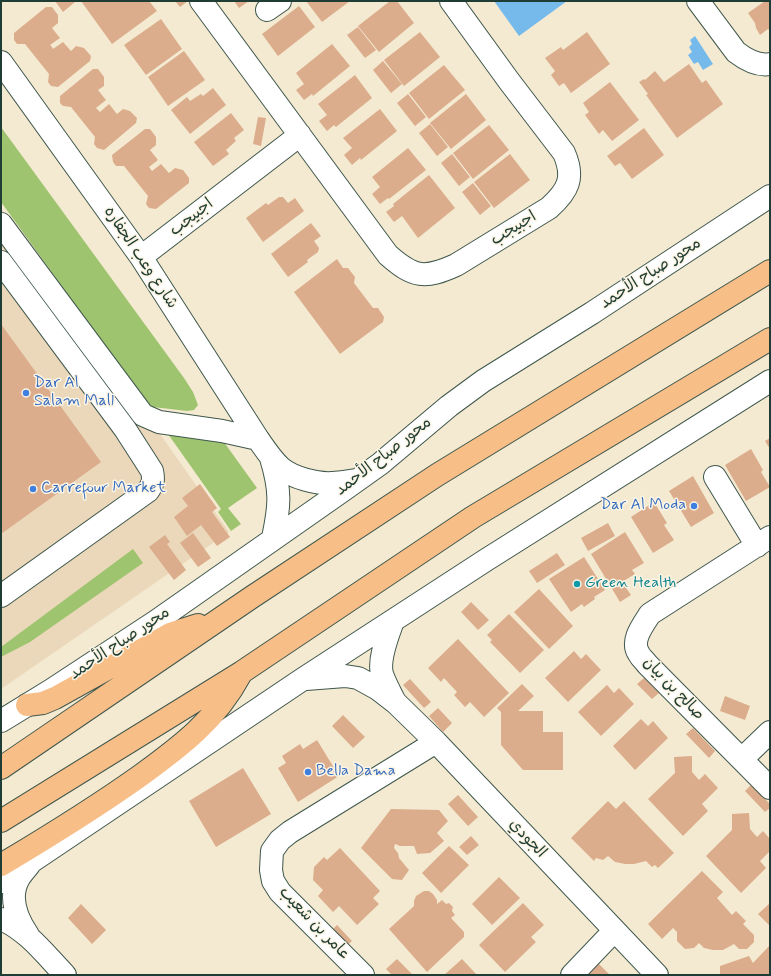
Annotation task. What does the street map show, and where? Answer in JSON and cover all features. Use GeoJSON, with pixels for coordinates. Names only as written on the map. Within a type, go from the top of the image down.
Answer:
{"type":"FeatureCollection","features":[{"type":"Feature","properties":{"kind":"highway"},"geometry":{"type":"LineString","coordinates":[[1,768],[213,623],[437,475],[770,271]]}},
{"type":"Feature","properties":{"kind":"highway"},"geometry":{"type":"LineString","coordinates":[[1,821],[242,672],[473,517],[770,338]]}},
{"type":"Feature","properties":{"kind":"highway"},"geometry":{"type":"LineString","coordinates":[[27,705],[43,703],[55,698],[170,634],[184,629],[213,623]]}},
{"type":"Feature","properties":{"kind":"highway"},"geometry":{"type":"LineString","coordinates":[[1,865],[99,804],[181,745],[205,724],[225,700],[242,672]]}},
{"type":"Feature","properties":{"kind":"street","name":"اجبيجب"},"geometry":{"type":"LineString","coordinates":[[201,1],[388,255],[409,272],[430,274],[440,272],[456,265],[549,208],[559,199],[565,190],[569,177],[568,164],[564,153],[451,1]]}},
{"type":"Feature","properties":{"kind":"street"},"geometry":{"type":"LineString","coordinates":[[698,1],[736,52],[744,58],[758,64],[770,64]]}},
{"type":"Feature","properties":{"kind":"street","name":"شارع وعب الجفاره"},"geometry":{"type":"LineString","coordinates":[[1,62],[141,257],[271,458],[282,469],[296,476],[315,482],[332,483],[358,480]]}},
{"type":"Feature","properties":{"kind":"street","name":"اجبيجب"},"geometry":{"type":"LineString","coordinates":[[141,257],[300,135]]}},
{"type":"Feature","properties":{"kind":"street","name":"محور صباح الأحمد"},"geometry":{"type":"LineString","coordinates":[[1,721],[155,622],[358,480],[449,406],[483,382],[566,330],[770,196]]}},
{"type":"Feature","properties":{"kind":"street"},"geometry":{"type":"LineString","coordinates":[[1,224],[143,415],[159,422],[222,431],[258,439]]}},
{"type":"Feature","properties":{"kind":"street"},"geometry":{"type":"LineString","coordinates":[[1,262],[125,429],[152,471],[154,478],[152,486],[148,491],[1,596]]}},
{"type":"Feature","properties":{"kind":"street"},"geometry":{"type":"LineString","coordinates":[[1,882],[392,621],[770,381]]}},
{"type":"Feature","properties":{"kind":"street"},"geometry":{"type":"LineString","coordinates":[[125,429],[143,415]]}},
{"type":"Feature","properties":{"kind":"street","name":"شارع وعب الجفاره"},"geometry":{"type":"LineString","coordinates":[[271,458],[277,478],[279,495],[278,513],[273,538]]}},
{"type":"Feature","properties":{"kind":"street"},"geometry":{"type":"LineString","coordinates":[[715,477],[764,542]]}},
{"type":"Feature","properties":{"kind":"street","name":"صالح بن بيان"},"geometry":{"type":"LineString","coordinates":[[764,542],[650,614],[638,631],[636,643],[638,653],[647,664],[770,788]]}},
{"type":"Feature","properties":{"kind":"street","name":"الجودي"},"geometry":{"type":"LineString","coordinates":[[392,621],[385,644],[381,666],[382,674],[396,703]]}},
{"type":"Feature","properties":{"kind":"street","name":"الجودي"},"geometry":{"type":"LineString","coordinates":[[303,680],[332,676],[358,678],[378,689],[396,703],[436,742],[657,975]]}},
{"type":"Feature","properties":{"kind":"street"},"geometry":{"type":"LineString","coordinates":[[742,759],[770,732]]}},
{"type":"Feature","properties":{"kind":"street","name":"عامر بن شعيب"},"geometry":{"type":"LineString","coordinates":[[363,975],[280,892],[270,870],[272,851],[280,840],[290,832],[436,742]]}},
{"type":"Feature","properties":{"kind":"street"},"geometry":{"type":"LineString","coordinates":[[28,936],[19,921],[15,910],[15,893],[18,879],[29,864]]}},
{"type":"Feature","properties":{"kind":"street"},"geometry":{"type":"LineString","coordinates":[[1,918],[28,936],[65,975]]}},
{"type":"Feature","properties":{"kind":"street"},"geometry":{"type":"LineString","coordinates":[[572,975],[614,931]]}},
{"type":"Feature","properties":{"kind":"shaded area"},"geometry":{"type":"Polygon","coordinates":[[[1,208],[229,532],[1,689],[1,208]]]}},
{"type":"Feature","properties":{"kind":"green space"},"geometry":{"type":"Polygon","coordinates":[[[1,127],[184,378],[193,392],[198,405],[194,410],[187,411],[153,407],[145,401],[1,202],[1,127]]]}},
{"type":"Feature","properties":{"kind":"green space"},"geometry":{"type":"Polygon","coordinates":[[[168,434],[221,438],[257,488],[228,508],[241,524],[231,531],[218,512],[221,509],[168,434]]]}},
{"type":"Feature","properties":{"kind":"green space"},"geometry":{"type":"Polygon","coordinates":[[[133,549],[143,563],[30,642],[1,657],[1,647],[133,549]]]}},
{"type":"Feature","properties":{"kind":"water"},"geometry":{"type":"Polygon","coordinates":[[[494,1],[567,1],[519,36],[494,1]]]}},
{"type":"Feature","properties":{"kind":"water"},"geometry":{"type":"Polygon","coordinates":[[[695,36],[713,64],[703,70],[698,62],[694,64],[688,55],[692,52],[689,47],[692,44],[690,40],[695,36]]]}},
{"type":"Feature","properties":{"kind":"building"},"geometry":{"type":"Polygon","coordinates":[[[55,1],[74,1],[75,2],[63,12],[55,1]]]}},
{"type":"Feature","properties":{"kind":"building"},"geometry":{"type":"Polygon","coordinates":[[[81,1],[149,1],[157,11],[112,44],[81,1]]]}},
{"type":"Feature","properties":{"kind":"building"},"geometry":{"type":"Polygon","coordinates":[[[175,1],[188,1],[180,7],[175,1]]]}},
{"type":"Feature","properties":{"kind":"building"},"geometry":{"type":"Polygon","coordinates":[[[234,1],[249,1],[239,8],[234,1]]]}},
{"type":"Feature","properties":{"kind":"building"},"geometry":{"type":"Polygon","coordinates":[[[306,1],[350,1],[322,22],[306,1]]]}},
{"type":"Feature","properties":{"kind":"building"},"geometry":{"type":"Polygon","coordinates":[[[390,1],[397,1],[414,23],[379,52],[358,26],[390,1]]]}},
{"type":"Feature","properties":{"kind":"building"},"geometry":{"type":"Polygon","coordinates":[[[765,1],[770,1],[770,31],[768,29],[760,35],[755,23],[748,13],[765,1]]]}},
{"type":"Feature","properties":{"kind":"building"},"geometry":{"type":"Polygon","coordinates":[[[299,6],[315,27],[278,56],[262,34],[299,6]]]}},
{"type":"Feature","properties":{"kind":"building"},"geometry":{"type":"Polygon","coordinates":[[[46,7],[52,7],[58,15],[58,23],[52,28],[60,38],[50,45],[53,49],[63,42],[71,51],[76,46],[84,48],[91,56],[90,61],[58,87],[51,86],[48,82],[49,74],[25,44],[17,44],[14,40],[14,33],[46,7]]]}},
{"type":"Feature","properties":{"kind":"building"},"geometry":{"type":"Polygon","coordinates":[[[161,19],[182,49],[146,75],[124,45],[161,19]]]}},
{"type":"Feature","properties":{"kind":"building"},"geometry":{"type":"Polygon","coordinates":[[[358,27],[376,50],[365,58],[347,35],[358,27]]]}},
{"type":"Feature","properties":{"kind":"building"},"geometry":{"type":"Polygon","coordinates":[[[420,32],[440,57],[404,86],[384,60],[420,32]]]}},
{"type":"Feature","properties":{"kind":"building"},"geometry":{"type":"Polygon","coordinates":[[[587,32],[610,64],[571,93],[564,83],[559,86],[551,75],[555,71],[545,58],[561,47],[563,50],[587,32]]]}},
{"type":"Feature","properties":{"kind":"building"},"geometry":{"type":"Polygon","coordinates":[[[332,44],[350,66],[313,96],[312,94],[304,100],[296,90],[304,84],[296,73],[332,44]]]}},
{"type":"Feature","properties":{"kind":"building"},"geometry":{"type":"Polygon","coordinates":[[[184,51],[205,80],[168,106],[148,77],[184,51]]]}},
{"type":"Feature","properties":{"kind":"building"},"geometry":{"type":"Polygon","coordinates":[[[383,61],[402,84],[391,93],[373,70],[383,61]]]}},
{"type":"Feature","properties":{"kind":"building"},"geometry":{"type":"Polygon","coordinates":[[[689,64],[702,83],[706,80],[723,104],[677,138],[646,95],[648,94],[639,82],[644,79],[645,80],[655,71],[664,82],[689,64]]]}},
{"type":"Feature","properties":{"kind":"building"},"geometry":{"type":"Polygon","coordinates":[[[444,65],[465,90],[429,119],[409,93],[444,65]]]}},
{"type":"Feature","properties":{"kind":"building"},"geometry":{"type":"Polygon","coordinates":[[[93,69],[98,69],[104,77],[104,86],[98,90],[106,100],[96,108],[100,112],[109,104],[117,114],[123,109],[130,111],[137,118],[136,123],[104,150],[97,148],[94,144],[95,137],[71,107],[63,106],[60,103],[60,96],[93,69]]]}},
{"type":"Feature","properties":{"kind":"building"},"geometry":{"type":"Polygon","coordinates":[[[355,75],[372,98],[336,127],[334,125],[327,131],[319,121],[327,115],[318,104],[355,75]]]}},
{"type":"Feature","properties":{"kind":"building"},"geometry":{"type":"Polygon","coordinates":[[[610,82],[639,120],[612,141],[603,130],[599,134],[585,115],[589,112],[583,103],[610,82]]]}},
{"type":"Feature","properties":{"kind":"building"},"geometry":{"type":"Polygon","coordinates":[[[213,88],[226,105],[190,134],[171,110],[187,97],[190,101],[201,94],[203,96],[213,88]]]}},
{"type":"Feature","properties":{"kind":"building"},"geometry":{"type":"Polygon","coordinates":[[[408,94],[426,117],[415,126],[397,103],[408,94]]]}},
{"type":"Feature","properties":{"kind":"building"},"geometry":{"type":"Polygon","coordinates":[[[466,94],[486,120],[451,149],[430,123],[466,94]]]}},
{"type":"Feature","properties":{"kind":"building"},"geometry":{"type":"Polygon","coordinates":[[[380,109],[397,131],[361,160],[360,158],[352,165],[344,155],[352,148],[343,138],[380,109]]]}},
{"type":"Feature","properties":{"kind":"building"},"geometry":{"type":"Polygon","coordinates":[[[231,113],[244,130],[234,138],[236,141],[226,150],[229,154],[213,166],[194,142],[231,113]]]}},
{"type":"Feature","properties":{"kind":"building"},"geometry":{"type":"Polygon","coordinates":[[[258,117],[266,118],[261,146],[253,144],[258,117]]]}},
{"type":"Feature","properties":{"kind":"building"},"geometry":{"type":"Polygon","coordinates":[[[430,124],[448,147],[437,156],[419,133],[430,124]]]}},
{"type":"Feature","properties":{"kind":"building"},"geometry":{"type":"Polygon","coordinates":[[[489,125],[509,150],[473,179],[453,153],[489,125]]]}},
{"type":"Feature","properties":{"kind":"building"},"geometry":{"type":"Polygon","coordinates":[[[644,128],[664,155],[632,179],[620,163],[615,166],[607,156],[644,128]]]}},
{"type":"Feature","properties":{"kind":"building"},"geometry":{"type":"Polygon","coordinates":[[[145,129],[150,129],[156,137],[156,145],[150,150],[158,160],[149,167],[152,171],[161,164],[169,173],[175,168],[183,170],[189,178],[189,183],[156,209],[149,208],[146,204],[148,196],[124,166],[116,166],[113,162],[112,155],[145,129]]]}},
{"type":"Feature","properties":{"kind":"building"},"geometry":{"type":"Polygon","coordinates":[[[408,148],[426,170],[389,199],[388,198],[380,204],[372,194],[380,187],[372,177],[408,148]]]}},
{"type":"Feature","properties":{"kind":"building"},"geometry":{"type":"Polygon","coordinates":[[[452,154],[470,177],[459,186],[441,163],[452,154]]]}},
{"type":"Feature","properties":{"kind":"building"},"geometry":{"type":"Polygon","coordinates":[[[510,154],[530,180],[494,208],[474,182],[510,154]]]}},
{"type":"Feature","properties":{"kind":"building"},"geometry":{"type":"Polygon","coordinates":[[[429,175],[455,208],[418,238],[402,216],[394,222],[386,212],[394,206],[393,204],[429,175]]]}},
{"type":"Feature","properties":{"kind":"building"},"geometry":{"type":"Polygon","coordinates":[[[473,183],[491,206],[480,215],[462,192],[473,183]]]}},
{"type":"Feature","properties":{"kind":"building"},"geometry":{"type":"Polygon","coordinates":[[[279,197],[283,197],[288,203],[295,198],[304,211],[263,242],[246,218],[266,203],[268,205],[279,197]]]}},
{"type":"Feature","properties":{"kind":"building"},"geometry":{"type":"Polygon","coordinates":[[[311,223],[321,236],[314,241],[319,248],[318,252],[307,260],[308,262],[288,277],[271,254],[311,223]]]}},
{"type":"Feature","properties":{"kind":"building"},"geometry":{"type":"Polygon","coordinates":[[[337,259],[343,268],[348,268],[355,277],[354,283],[373,308],[378,308],[384,317],[383,322],[340,354],[294,292],[337,259]]]}},
{"type":"Feature","properties":{"kind":"building","name":"Dar Al Salam Mall"},"geometry":{"type":"Polygon","coordinates":[[[1,324],[101,462],[1,534],[1,324]]]}},
{"type":"Feature","properties":{"kind":"building"},"geometry":{"type":"Polygon","coordinates":[[[770,438],[770,449],[765,441],[770,438]]]}},
{"type":"Feature","properties":{"kind":"building"},"geometry":{"type":"Polygon","coordinates":[[[751,449],[763,470],[761,472],[770,487],[746,501],[725,465],[751,449]]]}},
{"type":"Feature","properties":{"kind":"building","name":"Dar Al Moda"},"geometry":{"type":"Polygon","coordinates":[[[693,476],[714,513],[691,527],[669,491],[693,476]]]}},
{"type":"Feature","properties":{"kind":"building"},"geometry":{"type":"Polygon","coordinates":[[[200,484],[217,508],[212,512],[230,537],[217,546],[201,525],[187,536],[174,517],[188,506],[182,498],[200,484]]]}},
{"type":"Feature","properties":{"kind":"building"},"geometry":{"type":"Polygon","coordinates":[[[654,502],[667,523],[664,525],[674,540],[653,553],[631,517],[654,502]]]}},
{"type":"Feature","properties":{"kind":"building"},"geometry":{"type":"Polygon","coordinates":[[[608,523],[615,536],[588,551],[581,538],[608,523]]]}},
{"type":"Feature","properties":{"kind":"building"},"geometry":{"type":"Polygon","coordinates":[[[625,532],[644,563],[632,570],[635,574],[622,582],[631,595],[620,602],[591,554],[625,532]]]}},
{"type":"Feature","properties":{"kind":"building"},"geometry":{"type":"Polygon","coordinates":[[[193,533],[211,558],[198,567],[180,543],[193,533]]]}},
{"type":"Feature","properties":{"kind":"building"},"geometry":{"type":"Polygon","coordinates":[[[165,535],[170,542],[167,544],[186,570],[174,580],[149,547],[165,535]]]}},
{"type":"Feature","properties":{"kind":"building"},"geometry":{"type":"Polygon","coordinates":[[[557,553],[565,565],[537,583],[529,571],[557,553]]]}},
{"type":"Feature","properties":{"kind":"building","name":"Green Health"},"geometry":{"type":"Polygon","coordinates":[[[584,557],[605,590],[594,597],[595,599],[584,607],[582,604],[571,612],[549,579],[584,557]]]}},
{"type":"Feature","properties":{"kind":"building"},"geometry":{"type":"Polygon","coordinates":[[[539,589],[573,626],[549,649],[514,612],[539,589]]]}},
{"type":"Feature","properties":{"kind":"building"},"geometry":{"type":"Polygon","coordinates":[[[471,602],[489,620],[478,630],[461,612],[471,602]]]}},
{"type":"Feature","properties":{"kind":"building"},"geometry":{"type":"Polygon","coordinates":[[[509,614],[544,650],[520,673],[490,642],[492,640],[487,635],[509,614]]]}},
{"type":"Feature","properties":{"kind":"building"},"geometry":{"type":"Polygon","coordinates":[[[458,639],[509,693],[484,717],[470,702],[465,707],[454,695],[457,692],[444,678],[441,682],[428,668],[458,639]]]}},
{"type":"Feature","properties":{"kind":"building"},"geometry":{"type":"Polygon","coordinates":[[[574,651],[581,659],[586,654],[601,670],[568,702],[545,678],[574,651]]]}},
{"type":"Feature","properties":{"kind":"building"},"geometry":{"type":"Polygon","coordinates":[[[644,678],[659,693],[652,699],[637,684],[644,678]]]}},
{"type":"Feature","properties":{"kind":"building"},"geometry":{"type":"Polygon","coordinates":[[[410,679],[431,702],[424,708],[403,685],[410,679]]]}},
{"type":"Feature","properties":{"kind":"building"},"geometry":{"type":"Polygon","coordinates":[[[522,684],[534,696],[518,711],[543,711],[543,732],[563,732],[563,770],[523,770],[501,745],[501,712],[497,708],[522,684]]]}},
{"type":"Feature","properties":{"kind":"building"},"geometry":{"type":"Polygon","coordinates":[[[607,685],[614,693],[619,688],[634,704],[601,736],[578,712],[607,685]]]}},
{"type":"Feature","properties":{"kind":"building"},"geometry":{"type":"Polygon","coordinates":[[[725,696],[750,706],[745,720],[720,711],[725,696]]]}},
{"type":"Feature","properties":{"kind":"building"},"geometry":{"type":"Polygon","coordinates":[[[438,708],[452,723],[443,732],[429,716],[438,708]]]}},
{"type":"Feature","properties":{"kind":"building"},"geometry":{"type":"Polygon","coordinates":[[[343,715],[365,737],[353,748],[332,726],[343,715]]]}},
{"type":"Feature","properties":{"kind":"building"},"geometry":{"type":"Polygon","coordinates":[[[641,719],[648,726],[653,721],[668,738],[635,770],[613,746],[641,719]]]}},
{"type":"Feature","properties":{"kind":"building"},"geometry":{"type":"Polygon","coordinates":[[[693,728],[715,751],[709,758],[686,734],[693,728]]]}},
{"type":"Feature","properties":{"kind":"building","name":"Bella Dama"},"geometry":{"type":"Polygon","coordinates":[[[317,740],[339,776],[298,802],[278,768],[286,763],[282,756],[300,744],[303,749],[317,740]]]}},
{"type":"Feature","properties":{"kind":"building"},"geometry":{"type":"Polygon","coordinates":[[[692,756],[692,772],[699,780],[705,774],[718,788],[702,804],[708,811],[683,836],[648,799],[675,773],[674,757],[692,756]]]}},
{"type":"Feature","properties":{"kind":"building"},"geometry":{"type":"Polygon","coordinates":[[[243,768],[271,814],[216,847],[189,801],[243,768]]]}},
{"type":"Feature","properties":{"kind":"building"},"geometry":{"type":"Polygon","coordinates":[[[751,785],[770,804],[770,808],[765,812],[745,791],[751,785]]]}},
{"type":"Feature","properties":{"kind":"building"},"geometry":{"type":"Polygon","coordinates":[[[458,795],[478,817],[468,826],[448,804],[458,795]]]}},
{"type":"Feature","properties":{"kind":"building"},"geometry":{"type":"Polygon","coordinates":[[[608,801],[616,809],[624,801],[674,853],[658,868],[655,865],[652,867],[646,861],[634,864],[615,862],[608,856],[603,860],[596,858],[594,861],[571,838],[608,801]]]}},
{"type":"Feature","properties":{"kind":"building"},"geometry":{"type":"Polygon","coordinates":[[[391,809],[439,810],[448,821],[437,833],[444,841],[430,853],[417,854],[414,846],[400,846],[395,844],[394,848],[398,853],[399,858],[409,870],[402,880],[392,879],[361,848],[391,809]]]}},
{"type":"Feature","properties":{"kind":"building"},"geometry":{"type":"Polygon","coordinates":[[[749,813],[750,829],[757,837],[763,831],[770,839],[770,851],[760,861],[766,868],[741,893],[706,856],[732,830],[732,814],[749,813]]]}},
{"type":"Feature","properties":{"kind":"building"},"geometry":{"type":"Polygon","coordinates":[[[471,836],[479,845],[467,855],[459,847],[471,836]]]}},
{"type":"Feature","properties":{"kind":"building"},"geometry":{"type":"Polygon","coordinates":[[[449,846],[469,865],[441,893],[422,873],[449,846]]]}},
{"type":"Feature","properties":{"kind":"building"},"geometry":{"type":"Polygon","coordinates":[[[340,848],[380,891],[373,898],[379,904],[357,925],[339,906],[333,912],[318,896],[323,890],[313,880],[314,867],[324,857],[327,860],[340,848]]]}},
{"type":"Feature","properties":{"kind":"building"},"geometry":{"type":"Polygon","coordinates":[[[702,871],[723,892],[717,898],[732,915],[736,911],[746,921],[743,924],[754,935],[754,942],[747,949],[739,949],[734,944],[723,950],[713,950],[704,948],[699,943],[694,948],[685,949],[677,941],[677,932],[673,928],[662,939],[648,924],[702,871]]]}},
{"type":"Feature","properties":{"kind":"building"},"geometry":{"type":"Polygon","coordinates":[[[499,877],[520,898],[492,925],[472,904],[499,877]]]}},
{"type":"Feature","properties":{"kind":"building"},"geometry":{"type":"Polygon","coordinates":[[[424,891],[429,891],[433,894],[437,900],[437,904],[442,900],[446,904],[449,903],[453,907],[452,911],[455,915],[451,918],[464,932],[464,937],[427,972],[389,929],[414,906],[416,896],[424,891]]]}},
{"type":"Feature","properties":{"kind":"building"},"geometry":{"type":"Polygon","coordinates":[[[523,903],[544,925],[531,937],[536,942],[505,972],[479,945],[523,903]]]}},
{"type":"Feature","properties":{"kind":"building"},"geometry":{"type":"Polygon","coordinates":[[[770,903],[770,926],[758,914],[770,903]]]}},
{"type":"Feature","properties":{"kind":"building"},"geometry":{"type":"Polygon","coordinates":[[[81,904],[106,930],[92,944],[68,918],[81,904]]]}},
{"type":"Feature","properties":{"kind":"building"},"geometry":{"type":"Polygon","coordinates":[[[337,925],[352,941],[346,946],[332,930],[337,925]]]}},
{"type":"Feature","properties":{"kind":"building"},"geometry":{"type":"Polygon","coordinates":[[[770,945],[770,975],[720,975],[720,966],[749,956],[753,963],[770,945]]]}},
{"type":"Feature","properties":{"kind":"building"},"geometry":{"type":"Polygon","coordinates":[[[397,959],[413,975],[392,975],[386,969],[397,959]]]}},
{"type":"Feature","properties":{"kind":"building"},"geometry":{"type":"Polygon","coordinates":[[[462,959],[477,975],[444,975],[462,959]]]}},
{"type":"Feature","properties":{"kind":"building"},"geometry":{"type":"Polygon","coordinates":[[[596,961],[610,975],[582,975],[596,961]]]}},
{"type":"Feature","properties":{"kind":"place","name":"Dar Al Salam Mall"},"geometry":{"type":"Point","coordinates":[26,393]}},
{"type":"Feature","properties":{"kind":"place","name":"Carrefour Market"},"geometry":{"type":"Point","coordinates":[33,489]}},
{"type":"Feature","properties":{"kind":"place","name":"Dar Al Moda"},"geometry":{"type":"Point","coordinates":[694,506]}},
{"type":"Feature","properties":{"kind":"place","name":"Green Health"},"geometry":{"type":"Point","coordinates":[577,584]}},
{"type":"Feature","properties":{"kind":"place","name":"Bella Dama"},"geometry":{"type":"Point","coordinates":[308,772]}}]}
